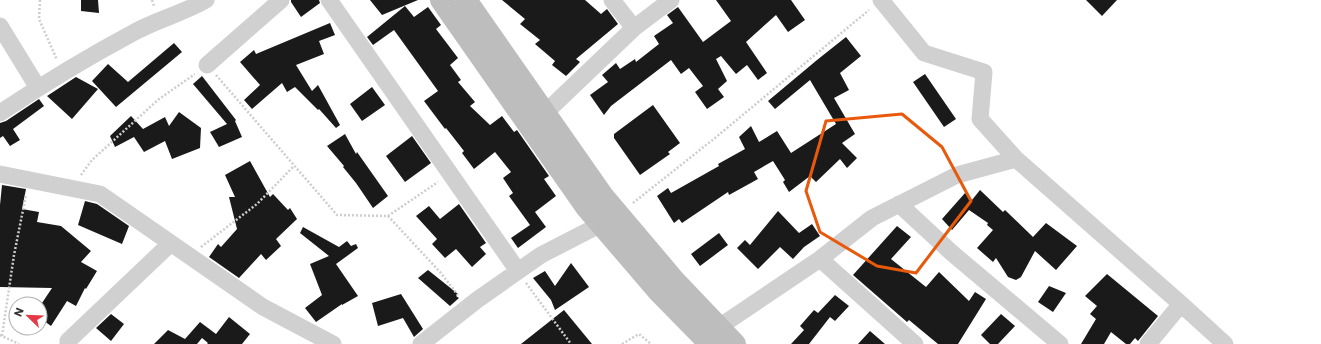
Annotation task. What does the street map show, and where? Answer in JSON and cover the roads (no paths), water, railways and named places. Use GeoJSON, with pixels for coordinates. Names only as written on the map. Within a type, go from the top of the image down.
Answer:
{"type":"FeatureCollection","features":[{"type":"Feature","properties":{"kind":"main road"},"geometry":{"type":"LineString","coordinates":[[441,0],[536,118],[603,196],[610,220],[674,280],[712,337],[735,344]]}},
{"type":"Feature","properties":{"kind":"main road"},"geometry":{"type":"LineString","coordinates":[[466,0],[536,118]]}},
{"type":"Feature","properties":{"kind":"street"},"geometry":{"type":"LineString","coordinates":[[0,113],[38,88],[132,33],[195,7],[206,0]]}},
{"type":"Feature","properties":{"kind":"street"},"geometry":{"type":"LineString","coordinates":[[208,65],[281,0]]}},
{"type":"Feature","properties":{"kind":"street"},"geometry":{"type":"LineString","coordinates":[[329,0],[518,271]]}},
{"type":"Feature","properties":{"kind":"street"},"geometry":{"type":"LineString","coordinates":[[612,0],[634,28]]}},
{"type":"Feature","properties":{"kind":"street"},"geometry":{"type":"LineString","coordinates":[[536,118],[634,28],[671,0]]}},
{"type":"Feature","properties":{"kind":"street"},"geometry":{"type":"LineString","coordinates":[[877,3],[924,53],[984,72],[980,119],[1016,159],[1225,344]]}},
{"type":"Feature","properties":{"kind":"street"},"geometry":{"type":"LineString","coordinates":[[0,26],[38,88]]}},
{"type":"Feature","properties":{"kind":"street"},"geometry":{"type":"LineString","coordinates":[[712,337],[820,259],[872,218],[957,175],[1016,159]]}},
{"type":"Feature","properties":{"kind":"street"},"geometry":{"type":"LineString","coordinates":[[0,174],[100,194],[263,306],[333,344]]}},
{"type":"Feature","properties":{"kind":"street"},"geometry":{"type":"LineString","coordinates":[[899,204],[952,253],[1060,344]]}},
{"type":"Feature","properties":{"kind":"street"},"geometry":{"type":"LineString","coordinates":[[421,344],[467,308],[541,255],[610,220]]}},
{"type":"Feature","properties":{"kind":"street"},"geometry":{"type":"LineString","coordinates":[[68,344],[68,341],[171,243]]}},
{"type":"Feature","properties":{"kind":"street"},"geometry":{"type":"LineString","coordinates":[[820,259],[915,344]]}},
{"type":"Feature","properties":{"kind":"street"},"geometry":{"type":"LineString","coordinates":[[1148,344],[1181,304]]}}]}
